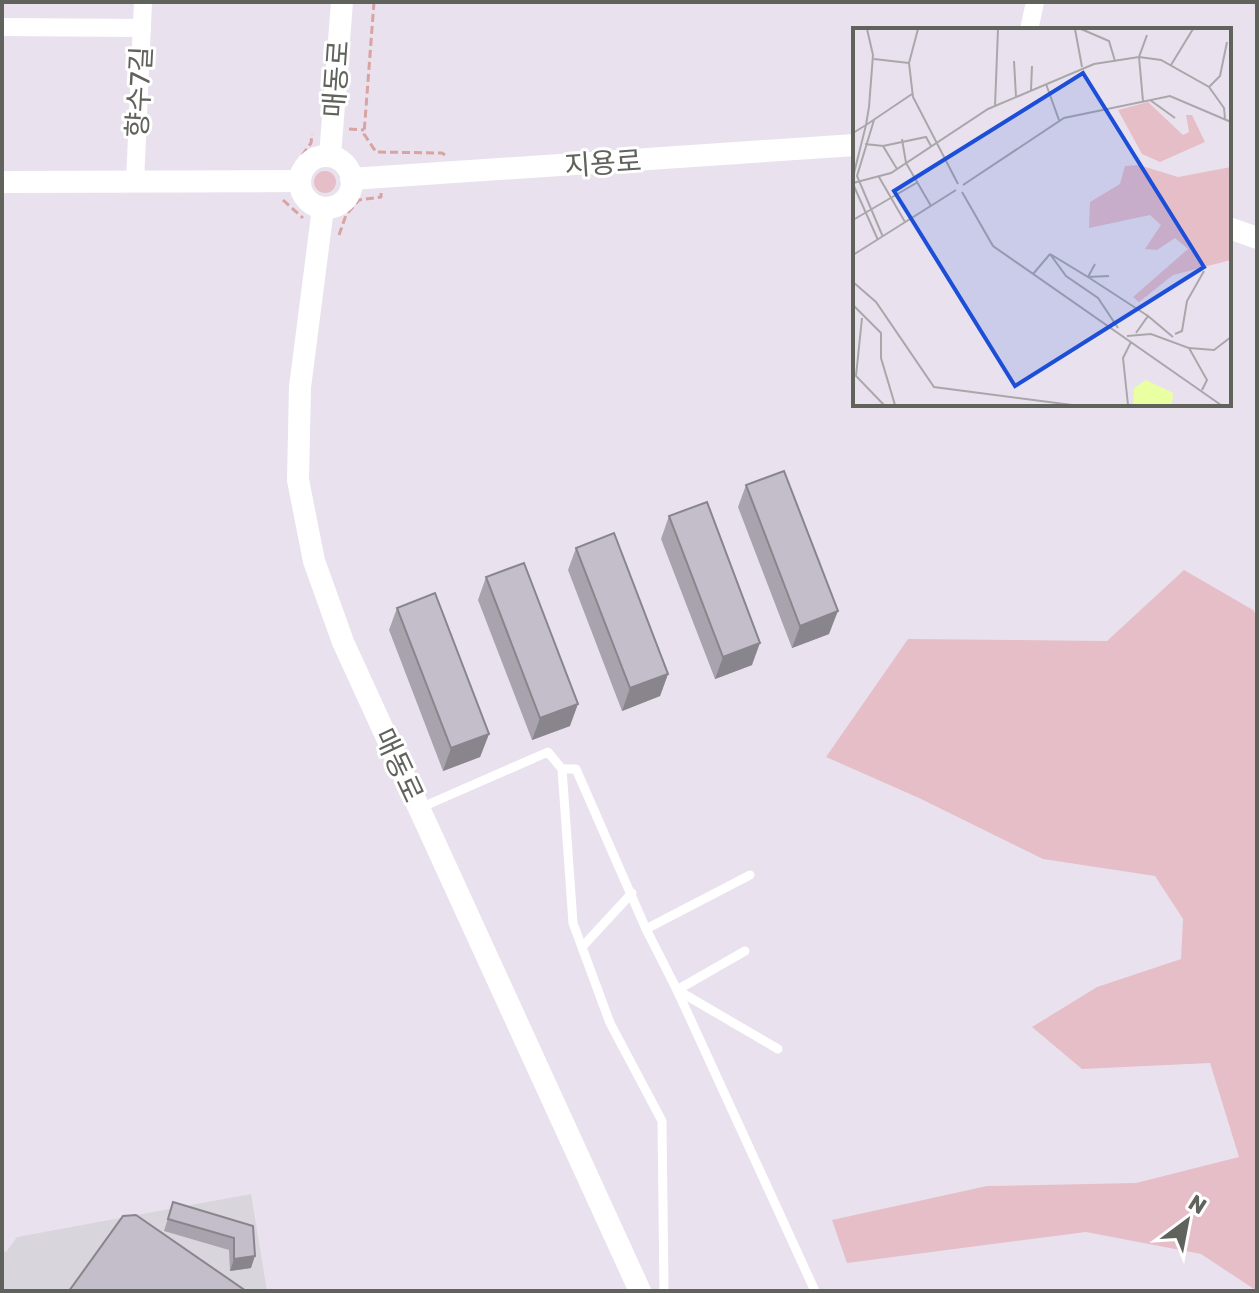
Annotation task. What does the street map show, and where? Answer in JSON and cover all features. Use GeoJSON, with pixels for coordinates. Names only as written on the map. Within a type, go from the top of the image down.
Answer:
{"type":"FeatureCollection","features":[{"type":"Feature","properties":{"kind":"street","name":"향수7길"},"geometry":{"type":"LineString","coordinates":[[135,182],[143,2]]}},
{"type":"Feature","properties":{"kind":"street","name":"매동로"},"geometry":{"type":"LineString","coordinates":[[330,156],[342,2]]}},
{"type":"Feature","properties":{"kind":"street"},"geometry":{"type":"LineString","coordinates":[[1029,28],[1035,2]]}},
{"type":"Feature","properties":{"kind":"street"},"geometry":{"type":"LineString","coordinates":[[2,27],[142,28]]}},
{"type":"Feature","properties":{"kind":"street","name":"지용로"},"geometry":{"type":"LineString","coordinates":[[351,179],[853,145]]}},
{"type":"Feature","properties":{"kind":"street"},"geometry":{"type":"LineString","coordinates":[[330,156],[344,163],[351,179],[349,193],[344,200],[333,207],[323,208],[307,201],[300,181],[308,162],[330,156]]}},
{"type":"Feature","properties":{"kind":"street"},"geometry":{"type":"LineString","coordinates":[[2,182],[300,181]]}},
{"type":"Feature","properties":{"kind":"street","name":"매동로"},"geometry":{"type":"LineString","coordinates":[[323,208],[300,387],[298,480],[314,561],[343,642],[640,1291]]}},
{"type":"Feature","properties":{"kind":"street"},"geometry":{"type":"LineString","coordinates":[[1231,229],[1257,238]]}},
{"type":"Feature","properties":{"kind":"lane"},"geometry":{"type":"LineString","coordinates":[[419,808],[548,752],[562,769],[573,923],[610,1023],[662,1121],[664,1291]]}},
{"type":"Feature","properties":{"kind":"lane"},"geometry":{"type":"LineString","coordinates":[[562,769],[576,769],[646,929],[815,1291]]}},
{"type":"Feature","properties":{"kind":"lane"},"geometry":{"type":"LineString","coordinates":[[646,929],[750,875]]}},
{"type":"Feature","properties":{"kind":"lane"},"geometry":{"type":"LineString","coordinates":[[583,946],[632,893]]}},
{"type":"Feature","properties":{"kind":"lane"},"geometry":{"type":"LineString","coordinates":[[677,990],[745,951]]}},
{"type":"Feature","properties":{"kind":"lane"},"geometry":{"type":"LineString","coordinates":[[677,990],[778,1049]]}},
{"type":"Feature","properties":{"kind":"path"},"geometry":{"type":"LineString","coordinates":[[374,2],[364,134],[376,152],[442,153],[451,159]]}},
{"type":"Feature","properties":{"kind":"path"},"geometry":{"type":"LineString","coordinates":[[321,233],[340,235],[346,215],[359,200],[381,197],[383,152]]}},
{"type":"Feature","properties":{"kind":"shaded area"},"geometry":{"type":"Polygon","coordinates":[[[325,171],[336,182],[325,193],[314,182],[325,171]]]}},
{"type":"Feature","properties":{"kind":"shaded area"},"geometry":{"type":"Polygon","coordinates":[[[1184,570],[1253,610],[1257,616],[1257,1291],[1201,1254],[1086,1232],[847,1263],[832,1220],[987,1186],[1136,1183],[1239,1157],[1210,1063],[1082,1069],[1032,1027],[1097,987],[1181,959],[1183,919],[1155,876],[1043,859],[919,798],[826,757],[908,639],[1107,641],[1184,570]]]}},
{"type":"Feature","properties":{"kind":"shaded area"},"geometry":{"type":"Polygon","coordinates":[[[251,1194],[267,1291],[2,1291],[2,1250],[6,1252],[17,1237],[251,1194]]]}},
{"type":"Feature","properties":{"kind":"building"},"geometry":{"type":"Polygon","coordinates":[[[784,471],[838,611],[800,626],[746,485],[784,471]]]}},
{"type":"Feature","properties":{"kind":"building"},"geometry":{"type":"Polygon","coordinates":[[[707,502],[760,643],[723,657],[669,516],[707,502]]]}},
{"type":"Feature","properties":{"kind":"building"},"geometry":{"type":"Polygon","coordinates":[[[614,533],[668,674],[630,688],[576,548],[614,533]]]}},
{"type":"Feature","properties":{"kind":"building"},"geometry":{"type":"Polygon","coordinates":[[[524,563],[578,704],[540,718],[486,577],[524,563]]]}},
{"type":"Feature","properties":{"kind":"building"},"geometry":{"type":"Polygon","coordinates":[[[435,593],[489,734],[451,748],[397,608],[435,593]]]}},
{"type":"Feature","properties":{"kind":"building"},"geometry":{"type":"Polygon","coordinates":[[[173,1202],[253,1226],[255,1256],[234,1259],[234,1238],[168,1219],[173,1202]]]}},
{"type":"Feature","properties":{"kind":"building"},"geometry":{"type":"Polygon","coordinates":[[[136,1215],[246,1291],[69,1291],[123,1216],[136,1215]]]}}]}
